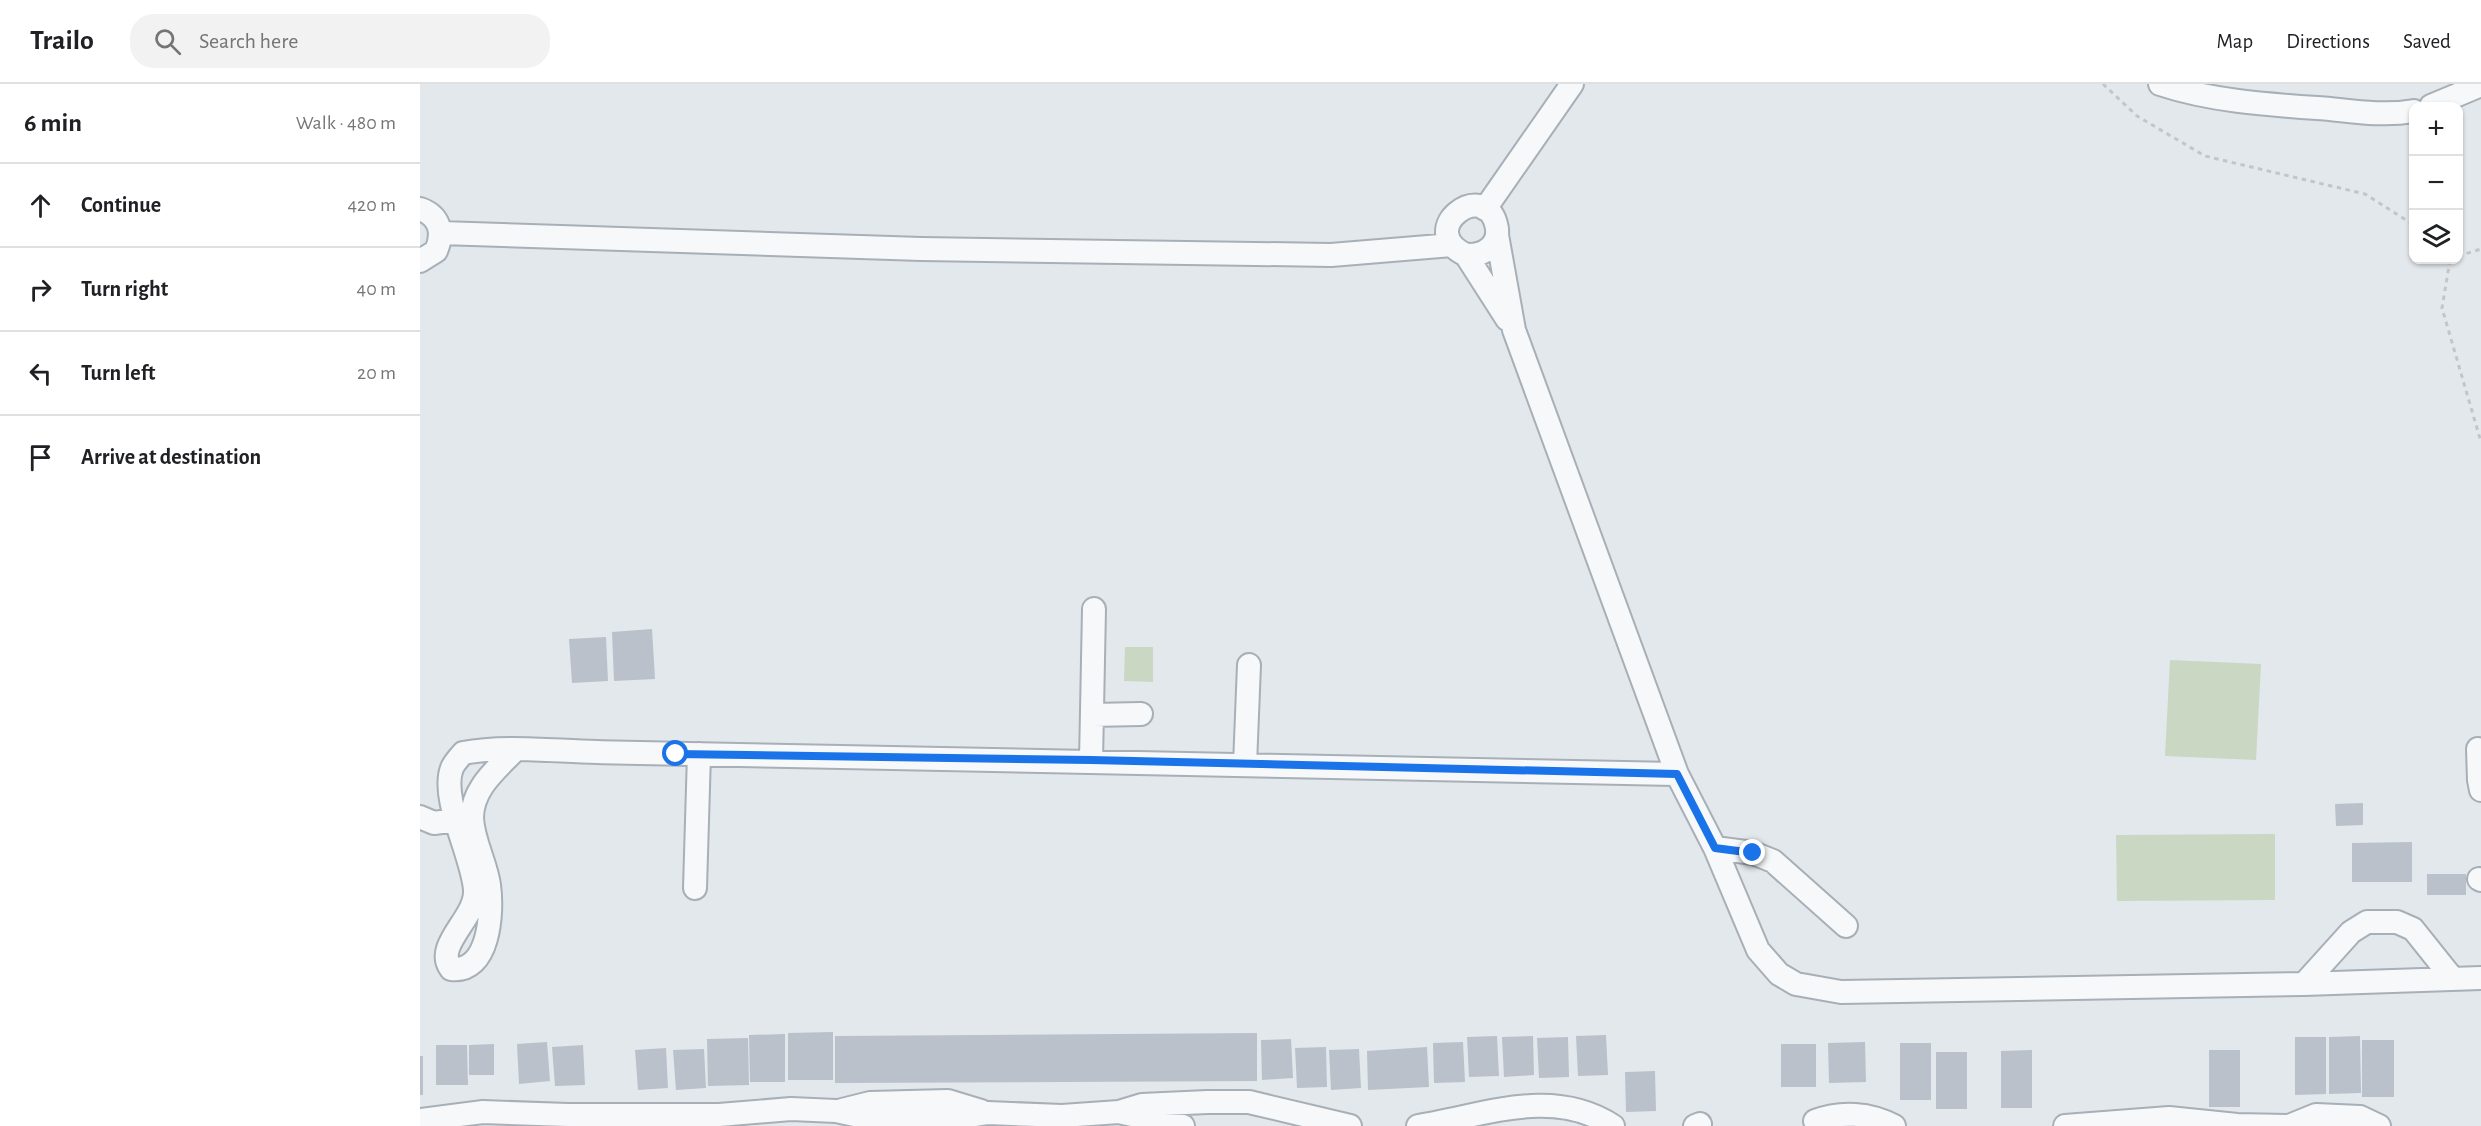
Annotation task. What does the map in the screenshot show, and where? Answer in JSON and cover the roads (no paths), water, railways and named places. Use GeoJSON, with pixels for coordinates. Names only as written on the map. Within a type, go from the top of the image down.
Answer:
{"type":"FeatureCollection","features":[{"type":"Feature","properties":{"kind":"street"},"geometry":{"type":"LineString","coordinates":[[1485,209],[1572,84]]}},
{"type":"Feature","properties":{"kind":"street"},"geometry":{"type":"LineString","coordinates":[[2160,84],[2204,96],[2302,107],[2380,114],[2409,111]]}},
{"type":"Feature","properties":{"kind":"street"},"geometry":{"type":"LineString","coordinates":[[2441,102],[2481,85]]}},
{"type":"Feature","properties":{"kind":"street"},"geometry":{"type":"LineString","coordinates":[[1514,330],[1448,231],[1452,217],[1457,211],[1471,206],[1485,209],[1495,220],[1514,330],[1677,774],[1715,848],[1758,950],[1779,974],[1796,984],[1841,992],[2304,984],[2481,978]]}},
{"type":"Feature","properties":{"kind":"street"},"geometry":{"type":"LineString","coordinates":[[420,209],[434,217],[441,233],[436,251],[420,261]]}},
{"type":"Feature","properties":{"kind":"street"},"geometry":{"type":"LineString","coordinates":[[441,233],[921,249],[1331,255],[1459,250],[1484,253],[1491,248],[1497,235]]}},
{"type":"Feature","properties":{"kind":"street"},"geometry":{"type":"LineString","coordinates":[[1091,760],[1094,609]]}},
{"type":"Feature","properties":{"kind":"street"},"geometry":{"type":"LineString","coordinates":[[1245,765],[1250,665]]}},
{"type":"Feature","properties":{"kind":"street"},"geometry":{"type":"LineString","coordinates":[[1092,715],[1141,714]]}},
{"type":"Feature","properties":{"kind":"street"},"geometry":{"type":"LineString","coordinates":[[516,750],[483,783],[476,798],[472,818],[489,886],[488,926],[481,954],[474,963],[465,968],[451,969],[447,964],[449,942],[467,918],[476,892],[471,866],[456,820],[450,785],[452,769],[463,753],[484,749],[1677,774]]}},
{"type":"Feature","properties":{"kind":"street"},"geometry":{"type":"LineString","coordinates":[[2478,749],[2478,780],[2481,790]]}},
{"type":"Feature","properties":{"kind":"street"},"geometry":{"type":"LineString","coordinates":[[695,888],[699,754]]}},
{"type":"Feature","properties":{"kind":"street"},"geometry":{"type":"LineString","coordinates":[[420,818],[434,823],[456,820]]}},
{"type":"Feature","properties":{"kind":"street"},"geometry":{"type":"LineString","coordinates":[[1715,848],[1753,853],[1773,861],[1846,926]]}},
{"type":"Feature","properties":{"kind":"street"},"geometry":{"type":"LineString","coordinates":[[2304,984],[2351,932],[2367,922],[2397,922],[2413,929],[2453,979]]}},
{"type":"Feature","properties":{"kind":"street"},"geometry":{"type":"LineString","coordinates":[[420,1120],[483,1112],[719,1115],[791,1109],[836,1111],[870,1103],[948,1101],[988,1113],[1062,1116],[1119,1112],[1142,1105],[1169,1102],[1249,1102],[1342,1124]]}},
{"type":"Feature","properties":{"kind":"street"},"geometry":{"type":"LineString","coordinates":[[1418,1126],[1495,1110],[1549,1106],[1580,1110],[1598,1116],[1613,1126]]}},
{"type":"Feature","properties":{"kind":"street"},"geometry":{"type":"LineString","coordinates":[[1119,1112],[1183,1126]]}},
{"type":"Feature","properties":{"kind":"street"},"geometry":{"type":"LineString","coordinates":[[2065,1126],[2169,1118],[2237,1125],[2289,1126],[2316,1115],[2360,1117],[2379,1126]]}},
{"type":"Feature","properties":{"kind":"street"},"geometry":{"type":"LineString","coordinates":[[1815,1121],[1831,1116],[1866,1116],[1877,1118],[1894,1126]]}},
{"type":"Feature","properties":{"kind":"street"},"geometry":{"type":"LineString","coordinates":[[1304,1126],[1342,1124]]}}]}
